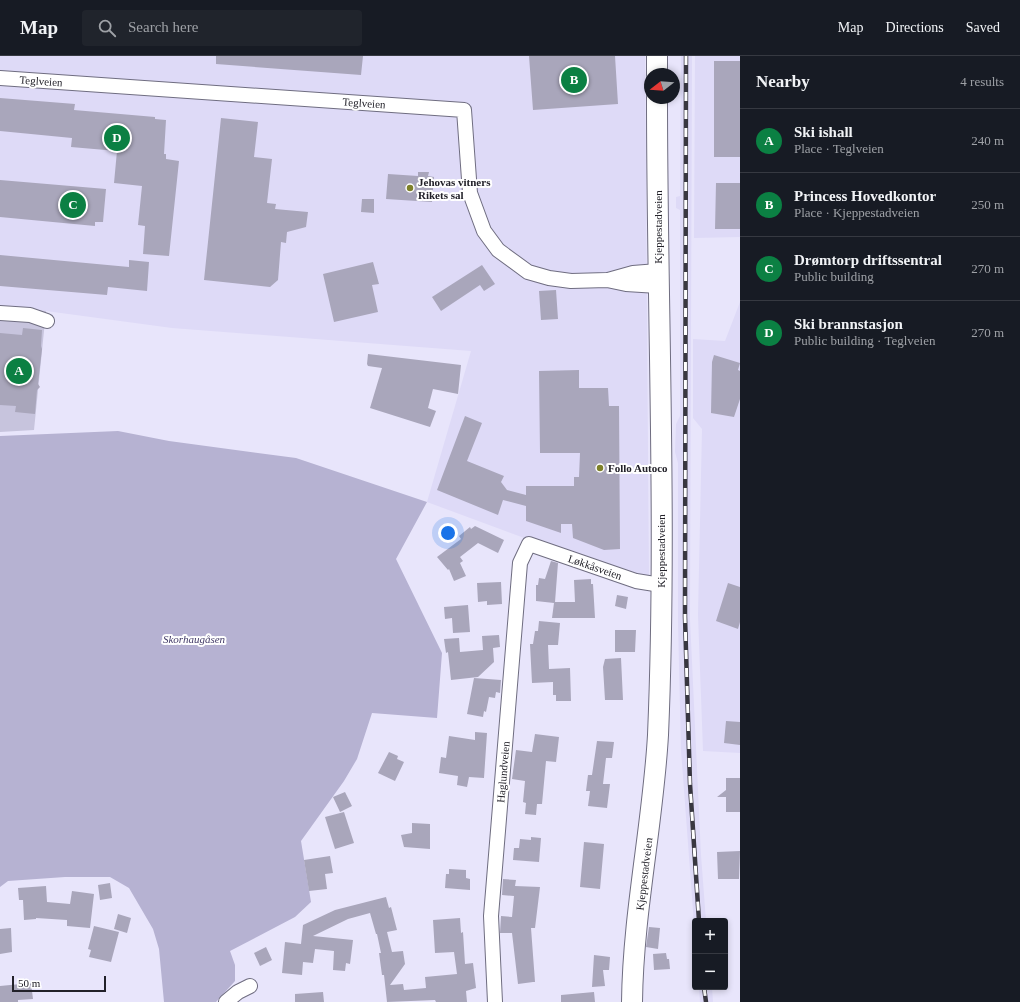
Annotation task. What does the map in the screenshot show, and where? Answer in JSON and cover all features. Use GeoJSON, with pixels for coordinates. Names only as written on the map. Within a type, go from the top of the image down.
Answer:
{"type":"FeatureCollection","features":[{"type":"Feature","properties":{"kind":"main road"},"geometry":{"type":"LineString","coordinates":[[657,56],[657,68]]}},
{"type":"Feature","properties":{"kind":"main road","name":"Kjeppestadveien"},"geometry":{"type":"LineString","coordinates":[[632,1002],[636,945],[655,773],[661,585],[657,104]]}},
{"type":"Feature","properties":{"kind":"street","name":"Teglveien"},"geometry":{"type":"LineString","coordinates":[[0,78],[464,110],[470,193],[479,220],[491,242],[517,265],[538,276],[559,280],[607,280],[626,284],[658,278]]}},
{"type":"Feature","properties":{"kind":"street"},"geometry":{"type":"LineString","coordinates":[[0,313],[30,315],[47,321]]}},
{"type":"Feature","properties":{"kind":"street","name":"Løkkåsveien"},"geometry":{"type":"LineString","coordinates":[[529,544],[636,581],[661,585]]}},
{"type":"Feature","properties":{"kind":"street","name":"Haglundveien"},"geometry":{"type":"LineString","coordinates":[[495,1002],[491,916],[520,563],[529,544]]}},
{"type":"Feature","properties":{"kind":"street"},"geometry":{"type":"LineString","coordinates":[[226,1002],[238,992],[250,986]]}},
{"type":"Feature","properties":{"kind":"shaded area"},"geometry":{"type":"Polygon","coordinates":[[[0,56],[645,56],[644,104],[645,104],[649,577],[527,539],[427,502],[471,351],[172,328],[0,306],[0,56]]]}},
{"type":"Feature","properties":{"kind":"shaded area"},"geometry":{"type":"Polygon","coordinates":[[[681,56],[692,56],[690,619],[701,855],[706,918],[694,918],[681,750],[678,622],[678,463],[675,452],[676,424],[680,416],[680,210],[676,208],[676,197],[680,196],[681,56]]]}},
{"type":"Feature","properties":{"kind":"shaded area"},"geometry":{"type":"Polygon","coordinates":[[[695,56],[740,56],[740,237],[694,238],[695,56]]]}},
{"type":"Feature","properties":{"kind":"shaded area"},"geometry":{"type":"Polygon","coordinates":[[[740,302],[740,753],[703,751],[698,615],[702,429],[693,418],[693,339],[725,341],[740,302]]]}},
{"type":"Feature","properties":{"kind":"shaded area"},"geometry":{"type":"Polygon","coordinates":[[[0,306],[46,311],[34,430],[0,432],[0,306]]]}},
{"type":"Feature","properties":{"kind":"shaded area"},"geometry":{"type":"Polygon","coordinates":[[[699,990],[712,990],[713,1002],[700,1002],[699,990]]]}},
{"type":"Feature","properties":{"kind":"green space","name":"Skorhaugåsen"},"geometry":{"type":"Polygon","coordinates":[[[118,431],[169,441],[296,458],[427,502],[396,559],[442,653],[437,718],[372,713],[357,759],[344,781],[301,841],[311,902],[295,917],[230,951],[235,965],[235,981],[216,1002],[164,1002],[159,949],[153,929],[129,888],[110,877],[65,877],[8,881],[0,887],[0,436],[118,431]]]}},
{"type":"Feature","properties":{"kind":"building"},"geometry":{"type":"Polygon","coordinates":[[[216,56],[363,56],[361,75],[216,64],[216,56]]]}},
{"type":"Feature","properties":{"kind":"building"},"geometry":{"type":"Polygon","coordinates":[[[529,56],[615,56],[618,104],[533,110],[529,56]]]}},
{"type":"Feature","properties":{"kind":"building"},"geometry":{"type":"Polygon","coordinates":[[[714,61],[740,61],[740,157],[714,157],[714,61]]]}},
{"type":"Feature","properties":{"kind":"building"},"geometry":{"type":"Polygon","coordinates":[[[0,98],[75,104],[74,110],[155,117],[155,119],[166,120],[164,154],[166,154],[166,159],[179,161],[169,256],[143,254],[145,226],[138,225],[142,186],[114,183],[117,151],[71,147],[72,138],[0,131],[0,98]]]}},
{"type":"Feature","properties":{"kind":"building"},"geometry":{"type":"Polygon","coordinates":[[[221,118],[258,122],[254,157],[272,159],[267,203],[276,204],[275,209],[308,212],[306,227],[287,232],[286,243],[281,242],[278,280],[270,287],[204,280],[221,118]]]}},
{"type":"Feature","properties":{"kind":"building","name":"Jehovas vitners Rikets sal"},"geometry":{"type":"Polygon","coordinates":[[[418,172],[429,172],[428,176],[434,177],[432,202],[386,199],[388,174],[418,176],[418,172]]]}},
{"type":"Feature","properties":{"kind":"building"},"geometry":{"type":"Polygon","coordinates":[[[0,180],[106,189],[103,222],[95,222],[95,226],[0,217],[0,180]]]}},
{"type":"Feature","properties":{"kind":"building"},"geometry":{"type":"Polygon","coordinates":[[[716,183],[740,183],[740,229],[715,229],[716,183]]]}},
{"type":"Feature","properties":{"kind":"building"},"geometry":{"type":"Polygon","coordinates":[[[362,199],[374,199],[374,213],[361,212],[362,199]]]}},
{"type":"Feature","properties":{"kind":"building"},"geometry":{"type":"Polygon","coordinates":[[[0,255],[129,267],[129,260],[149,262],[147,291],[108,287],[107,295],[0,286],[0,255]]]}},
{"type":"Feature","properties":{"kind":"building"},"geometry":{"type":"Polygon","coordinates":[[[373,262],[379,284],[372,285],[378,312],[334,322],[323,274],[373,262]]]}},
{"type":"Feature","properties":{"kind":"building"},"geometry":{"type":"Polygon","coordinates":[[[482,265],[495,284],[484,291],[480,285],[441,311],[432,297],[482,265]]]}},
{"type":"Feature","properties":{"kind":"building"},"geometry":{"type":"Polygon","coordinates":[[[556,290],[558,319],[541,320],[539,291],[556,290]]]}},
{"type":"Feature","properties":{"kind":"building"},"geometry":{"type":"Polygon","coordinates":[[[23,328],[42,330],[42,349],[38,384],[40,387],[37,390],[35,414],[15,412],[16,406],[0,405],[0,333],[22,335],[23,328]]]}},
{"type":"Feature","properties":{"kind":"building"},"geometry":{"type":"Polygon","coordinates":[[[368,354],[461,365],[458,394],[433,389],[428,408],[436,411],[430,427],[370,408],[382,368],[368,366],[368,354]]]}},
{"type":"Feature","properties":{"kind":"building"},"geometry":{"type":"Polygon","coordinates":[[[714,355],[740,363],[738,370],[740,371],[740,399],[734,417],[711,413],[712,362],[714,355]]]}},
{"type":"Feature","properties":{"kind":"building"},"geometry":{"type":"Polygon","coordinates":[[[579,370],[579,388],[608,388],[609,406],[619,406],[620,549],[604,550],[573,538],[572,524],[561,524],[561,533],[526,521],[526,506],[503,500],[498,515],[437,490],[465,416],[482,423],[467,461],[504,476],[501,482],[507,490],[526,495],[526,486],[574,486],[574,477],[579,477],[580,453],[540,453],[539,371],[579,370]]]}},
{"type":"Feature","properties":{"kind":"building"},"geometry":{"type":"Polygon","coordinates":[[[475,526],[504,540],[498,553],[478,543],[460,557],[463,561],[460,563],[466,576],[454,581],[449,569],[448,570],[437,557],[461,539],[459,536],[470,527],[471,529],[475,526]]]}},
{"type":"Feature","properties":{"kind":"building"},"geometry":{"type":"Polygon","coordinates":[[[551,561],[558,563],[555,602],[575,602],[574,580],[591,579],[591,584],[593,584],[595,618],[552,618],[554,603],[536,601],[536,585],[538,585],[539,578],[545,579],[551,561]]]}},
{"type":"Feature","properties":{"kind":"building"},"geometry":{"type":"Polygon","coordinates":[[[501,582],[502,604],[487,605],[487,601],[478,602],[477,583],[501,582]]]}},
{"type":"Feature","properties":{"kind":"building"},"geometry":{"type":"Polygon","coordinates":[[[728,583],[740,587],[740,622],[738,629],[716,621],[728,583]]]}},
{"type":"Feature","properties":{"kind":"building"},"geometry":{"type":"Polygon","coordinates":[[[617,595],[628,597],[626,609],[615,606],[617,595]]]}},
{"type":"Feature","properties":{"kind":"building"},"geometry":{"type":"Polygon","coordinates":[[[468,605],[470,632],[453,633],[452,618],[445,619],[444,607],[468,605]]]}},
{"type":"Feature","properties":{"kind":"building"},"geometry":{"type":"Polygon","coordinates":[[[539,621],[560,623],[558,645],[548,645],[549,669],[570,668],[571,701],[556,701],[556,695],[553,695],[553,682],[532,683],[530,644],[533,644],[535,631],[538,631],[539,621]]]}},
{"type":"Feature","properties":{"kind":"building"},"geometry":{"type":"Polygon","coordinates":[[[615,630],[636,630],[635,652],[615,652],[615,630]]]}},
{"type":"Feature","properties":{"kind":"building"},"geometry":{"type":"Polygon","coordinates":[[[499,635],[500,647],[493,648],[494,662],[478,677],[451,680],[448,652],[446,653],[444,639],[459,638],[460,652],[483,650],[482,636],[499,635]]]}},
{"type":"Feature","properties":{"kind":"building"},"geometry":{"type":"Polygon","coordinates":[[[621,658],[623,700],[605,700],[603,667],[605,659],[621,658]]]}},
{"type":"Feature","properties":{"kind":"building"},"geometry":{"type":"Polygon","coordinates":[[[474,678],[501,680],[500,693],[496,692],[495,698],[489,697],[486,712],[484,711],[483,717],[467,714],[474,678]]]}},
{"type":"Feature","properties":{"kind":"building"},"geometry":{"type":"Polygon","coordinates":[[[726,721],[740,722],[740,745],[724,743],[726,721]]]}},
{"type":"Feature","properties":{"kind":"building"},"geometry":{"type":"Polygon","coordinates":[[[475,732],[487,733],[484,778],[469,777],[467,787],[457,785],[458,776],[439,773],[441,757],[446,758],[449,736],[475,740],[475,732]]]}},
{"type":"Feature","properties":{"kind":"building"},"geometry":{"type":"Polygon","coordinates":[[[535,734],[559,737],[556,762],[546,761],[542,804],[537,804],[536,815],[525,814],[526,803],[523,802],[525,781],[512,779],[516,750],[532,752],[535,734]]]}},
{"type":"Feature","properties":{"kind":"building"},"geometry":{"type":"Polygon","coordinates":[[[597,741],[614,742],[612,758],[606,758],[603,784],[610,784],[607,808],[588,806],[590,791],[586,791],[588,775],[592,775],[597,741]]]}},
{"type":"Feature","properties":{"kind":"building"},"geometry":{"type":"Polygon","coordinates":[[[389,752],[398,756],[397,759],[404,762],[395,781],[378,773],[389,752]]]}},
{"type":"Feature","properties":{"kind":"building"},"geometry":{"type":"Polygon","coordinates":[[[726,778],[740,778],[740,812],[726,812],[726,797],[717,797],[726,790],[726,778]]]}},
{"type":"Feature","properties":{"kind":"building"},"geometry":{"type":"Polygon","coordinates":[[[345,792],[352,806],[340,812],[333,797],[345,792]]]}},
{"type":"Feature","properties":{"kind":"building"},"geometry":{"type":"Polygon","coordinates":[[[344,812],[354,843],[335,849],[325,817],[344,812]]]}},
{"type":"Feature","properties":{"kind":"building"},"geometry":{"type":"Polygon","coordinates":[[[412,823],[430,824],[430,849],[404,847],[401,835],[412,833],[412,823]]]}},
{"type":"Feature","properties":{"kind":"building"},"geometry":{"type":"Polygon","coordinates":[[[531,837],[541,838],[539,862],[513,860],[514,848],[519,848],[520,839],[531,840],[531,837]]]}},
{"type":"Feature","properties":{"kind":"building"},"geometry":{"type":"Polygon","coordinates":[[[584,842],[604,844],[600,889],[580,887],[584,842]]]}},
{"type":"Feature","properties":{"kind":"building"},"geometry":{"type":"Polygon","coordinates":[[[740,851],[739,879],[718,879],[717,852],[740,851]]]}},
{"type":"Feature","properties":{"kind":"building"},"geometry":{"type":"Polygon","coordinates":[[[330,856],[333,873],[325,874],[327,889],[309,891],[304,860],[330,856]]]}},
{"type":"Feature","properties":{"kind":"building"},"geometry":{"type":"Polygon","coordinates":[[[449,869],[466,870],[466,878],[470,879],[470,890],[445,888],[446,874],[449,874],[449,869]]]}},
{"type":"Feature","properties":{"kind":"building"},"geometry":{"type":"Polygon","coordinates":[[[503,879],[516,880],[515,886],[540,887],[535,928],[531,928],[535,982],[518,984],[512,933],[500,933],[501,916],[512,917],[514,896],[502,895],[503,879]]]}},
{"type":"Feature","properties":{"kind":"building"},"geometry":{"type":"Polygon","coordinates":[[[110,883],[112,898],[100,900],[98,885],[110,883]]]}},
{"type":"Feature","properties":{"kind":"building"},"geometry":{"type":"Polygon","coordinates":[[[46,886],[47,902],[70,904],[72,891],[94,894],[90,928],[67,926],[67,920],[36,918],[24,920],[23,900],[19,900],[18,888],[46,886]]]}},
{"type":"Feature","properties":{"kind":"building"},"geometry":{"type":"Polygon","coordinates":[[[386,897],[389,908],[391,907],[397,930],[387,932],[392,952],[403,951],[405,964],[390,985],[403,984],[404,990],[426,988],[425,977],[457,974],[454,952],[435,953],[433,920],[460,918],[461,933],[463,932],[465,964],[473,963],[476,988],[466,991],[467,1002],[436,1002],[435,1000],[387,1002],[384,975],[382,975],[379,953],[381,953],[370,913],[348,919],[313,936],[353,940],[350,964],[346,963],[345,971],[333,970],[334,951],[315,949],[313,963],[303,962],[302,975],[282,973],[285,942],[301,944],[303,925],[335,910],[386,897]]]}},
{"type":"Feature","properties":{"kind":"building"},"geometry":{"type":"Polygon","coordinates":[[[118,914],[131,918],[127,933],[114,929],[118,914]]]}},
{"type":"Feature","properties":{"kind":"building"},"geometry":{"type":"Polygon","coordinates":[[[94,926],[119,932],[111,962],[89,957],[91,950],[88,949],[94,926]]]}},
{"type":"Feature","properties":{"kind":"building"},"geometry":{"type":"Polygon","coordinates":[[[649,927],[660,928],[658,949],[646,947],[649,927]]]}},
{"type":"Feature","properties":{"kind":"building"},"geometry":{"type":"Polygon","coordinates":[[[11,928],[12,952],[0,954],[0,929],[11,928]]]}},
{"type":"Feature","properties":{"kind":"building"},"geometry":{"type":"Polygon","coordinates":[[[266,947],[272,960],[260,966],[254,953],[266,947]]]}},
{"type":"Feature","properties":{"kind":"building"},"geometry":{"type":"Polygon","coordinates":[[[666,953],[667,959],[669,959],[670,969],[654,970],[653,954],[666,953]]]}},
{"type":"Feature","properties":{"kind":"building"},"geometry":{"type":"Polygon","coordinates":[[[594,955],[610,957],[609,970],[603,970],[605,986],[592,987],[594,955]]]}},
{"type":"Feature","properties":{"kind":"building"},"geometry":{"type":"Polygon","coordinates":[[[31,983],[33,999],[18,1000],[18,1002],[0,1002],[0,986],[31,983]]]}},
{"type":"Feature","properties":{"kind":"building"},"geometry":{"type":"Polygon","coordinates":[[[323,992],[324,1002],[295,1002],[295,994],[323,992]]]}},
{"type":"Feature","properties":{"kind":"building"},"geometry":{"type":"Polygon","coordinates":[[[594,992],[595,1002],[561,1002],[561,995],[594,992]]]}},
{"type":"Feature","properties":{"kind":"railway"},"geometry":{"type":"LineString","coordinates":[[686,56],[685,617],[690,784],[699,918]]}},
{"type":"Feature","properties":{"kind":"railway"},"geometry":{"type":"LineString","coordinates":[[704,990],[706,1002]]}},
{"type":"Feature","properties":{"kind":"place","name":"Princess Hovedkontor"},"geometry":{"type":"Point","coordinates":[574,80]}},
{"type":"Feature","properties":{"kind":"place","name":"Ski brannstasjon"},"geometry":{"type":"Point","coordinates":[117,138]}},
{"type":"Feature","properties":{"kind":"place","name":"Jehovas vitners Rikets sal"},"geometry":{"type":"Point","coordinates":[410,188]}},
{"type":"Feature","properties":{"kind":"place","name":"Drømtorp driftssentral"},"geometry":{"type":"Point","coordinates":[73,205]}},
{"type":"Feature","properties":{"kind":"place","name":"Ski ishall"},"geometry":{"type":"Point","coordinates":[19,371]}},
{"type":"Feature","properties":{"kind":"place","name":"Follo Autoco"},"geometry":{"type":"Point","coordinates":[600,468]}}]}
